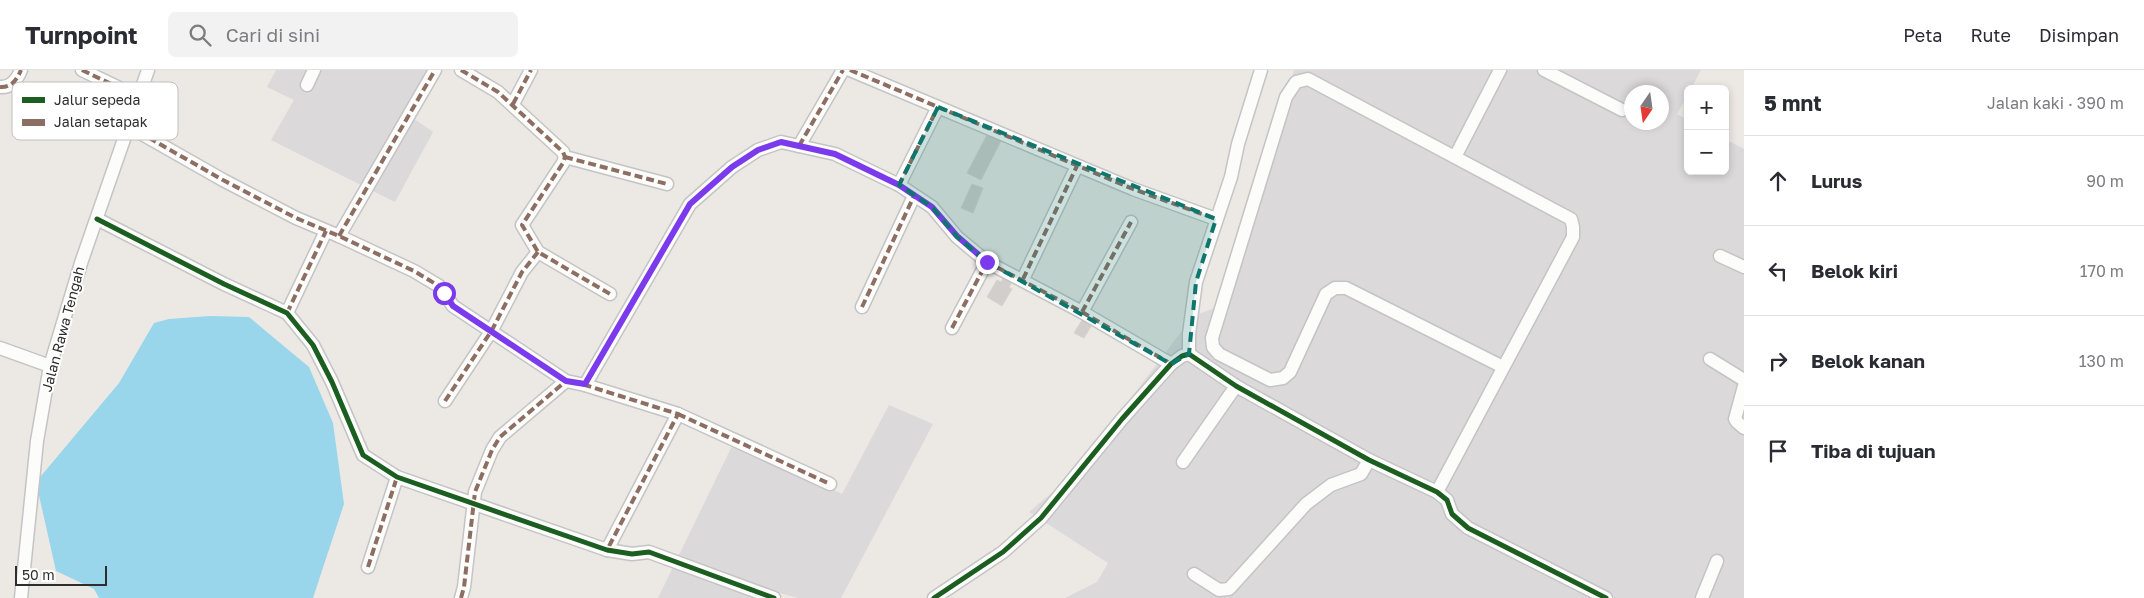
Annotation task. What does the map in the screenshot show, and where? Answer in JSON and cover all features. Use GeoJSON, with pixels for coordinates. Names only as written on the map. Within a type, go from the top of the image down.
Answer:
{"type":"FeatureCollection","features":[{"type":"Feature","properties":{"kind":"street"},"geometry":{"type":"LineString","coordinates":[[15,82],[21,70]]}},
{"type":"Feature","properties":{"kind":"street"},"geometry":{"type":"LineString","coordinates":[[82,70],[107,82]]}},
{"type":"Feature","properties":{"kind":"street","name":"Jalan Rawa Tengah"},"geometry":{"type":"LineString","coordinates":[[144,82],[148,70]]}},
{"type":"Feature","properties":{"kind":"street"},"geometry":{"type":"LineString","coordinates":[[307,85],[314,70]]}},
{"type":"Feature","properties":{"kind":"street"},"geometry":{"type":"LineString","coordinates":[[339,236],[435,70]]}},
{"type":"Feature","properties":{"kind":"street"},"geometry":{"type":"LineString","coordinates":[[461,70],[498,92],[513,104],[563,152],[565,157],[563,163],[522,224],[538,252],[610,294]]}},
{"type":"Feature","properties":{"kind":"street"},"geometry":{"type":"LineString","coordinates":[[513,104],[531,70]]}},
{"type":"Feature","properties":{"kind":"street"},"geometry":{"type":"LineString","coordinates":[[799,146],[843,70]]}},
{"type":"Feature","properties":{"kind":"street"},"geometry":{"type":"LineString","coordinates":[[850,70],[1133,189],[1216,219]]}},
{"type":"Feature","properties":{"kind":"street"},"geometry":{"type":"LineString","coordinates":[[1189,354],[1189,334],[1196,282],[1231,177],[1261,70]]}},
{"type":"Feature","properties":{"kind":"street"},"geometry":{"type":"LineString","coordinates":[[1456,158],[1500,70]]}},
{"type":"Feature","properties":{"kind":"street"},"geometry":{"type":"LineString","coordinates":[[1544,70],[1622,110]]}},
{"type":"Feature","properties":{"kind":"street"},"geometry":{"type":"LineString","coordinates":[[1437,492],[1504,367],[1573,237],[1571,219],[1308,79],[1296,82],[1286,96],[1212,338],[1213,347],[1218,354],[1270,380],[1283,378],[1290,372],[1326,294],[1335,288],[1346,288],[1504,367]]}},
{"type":"Feature","properties":{"kind":"street"},"geometry":{"type":"LineString","coordinates":[[899,185],[938,107]]}},
{"type":"Feature","properties":{"kind":"street","name":"Jalan Rawa Tengah"},"geometry":{"type":"LineString","coordinates":[[21,598],[37,441],[50,366],[81,263],[98,219],[123,140]]}},
{"type":"Feature","properties":{"kind":"street"},"geometry":{"type":"LineString","coordinates":[[152,140],[222,180],[296,218],[414,271],[439,286],[453,306],[492,330],[566,381],[585,384],[678,414],[830,484]]}},
{"type":"Feature","properties":{"kind":"street"},"geometry":{"type":"LineString","coordinates":[[585,384],[690,204],[732,167],[758,150],[781,142],[835,154],[899,185],[932,207],[957,236],[987,262],[1082,312],[1171,364]]}},
{"type":"Feature","properties":{"kind":"street"},"geometry":{"type":"LineString","coordinates":[[565,157],[667,184]]}},
{"type":"Feature","properties":{"kind":"street"},"geometry":{"type":"LineString","coordinates":[[1023,280],[1077,166]]}},
{"type":"Feature","properties":{"kind":"street"},"geometry":{"type":"LineString","coordinates":[[862,307],[914,196]]}},
{"type":"Feature","properties":{"kind":"street"},"geometry":{"type":"LineString","coordinates":[[98,219],[224,284],[287,313],[313,345],[332,382],[363,455],[397,478],[607,550],[632,554],[648,552],[774,598]]}},
{"type":"Feature","properties":{"kind":"street"},"geometry":{"type":"LineString","coordinates":[[1082,312],[1131,222]]}},
{"type":"Feature","properties":{"kind":"street"},"geometry":{"type":"LineString","coordinates":[[287,313],[326,231]]}},
{"type":"Feature","properties":{"kind":"street"},"geometry":{"type":"LineString","coordinates":[[445,401],[492,330],[522,272],[538,252]]}},
{"type":"Feature","properties":{"kind":"street"},"geometry":{"type":"LineString","coordinates":[[1720,256],[1744,266]]}},
{"type":"Feature","properties":{"kind":"street"},"geometry":{"type":"LineString","coordinates":[[952,328],[987,262]]}},
{"type":"Feature","properties":{"kind":"street"},"geometry":{"type":"LineString","coordinates":[[0,348],[50,366]]}},
{"type":"Feature","properties":{"kind":"street"},"geometry":{"type":"LineString","coordinates":[[934,598],[1003,552],[1041,518],[1122,419],[1171,364],[1182,356],[1189,354]]}},
{"type":"Feature","properties":{"kind":"street"},"geometry":{"type":"LineString","coordinates":[[1189,354],[1236,386],[1369,460],[1437,492],[1447,500],[1452,514],[1468,528],[1606,598]]}},
{"type":"Feature","properties":{"kind":"street"},"geometry":{"type":"LineString","coordinates":[[1710,359],[1744,380]]}},
{"type":"Feature","properties":{"kind":"street"},"geometry":{"type":"LineString","coordinates":[[461,598],[476,492],[492,450],[500,438],[566,381]]}},
{"type":"Feature","properties":{"kind":"street"},"geometry":{"type":"LineString","coordinates":[[1183,462],[1236,386]]}},
{"type":"Feature","properties":{"kind":"street"},"geometry":{"type":"LineString","coordinates":[[1744,386],[1736,422],[1744,428]]}},
{"type":"Feature","properties":{"kind":"street"},"geometry":{"type":"LineString","coordinates":[[607,550],[678,414]]}},
{"type":"Feature","properties":{"kind":"street"},"geometry":{"type":"LineString","coordinates":[[1194,574],[1219,590],[1229,589],[1306,504],[1331,485],[1361,474],[1369,460]]}},
{"type":"Feature","properties":{"kind":"street"},"geometry":{"type":"LineString","coordinates":[[368,567],[397,478]]}},
{"type":"Feature","properties":{"kind":"street"},"geometry":{"type":"LineString","coordinates":[[1702,598],[1717,561]]}},
{"type":"Feature","properties":{"kind":"highlighted area"},"geometry":{"type":"Polygon","coordinates":[[[938,107],[1216,219],[1196,282],[1189,354],[1171,364],[987,262],[957,237],[932,207],[899,185],[938,107]]]}},
{"type":"Feature","properties":{"kind":"shaded area"},"geometry":{"type":"Polygon","coordinates":[[[276,70],[436,70],[410,116],[433,132],[395,202],[271,140],[294,100],[267,87],[276,70]]]}},
{"type":"Feature","properties":{"kind":"shaded area"},"geometry":{"type":"Polygon","coordinates":[[[1294,70],[1701,70],[1693,85],[1684,85],[1684,102],[1677,114],[1684,118],[1684,175],[1729,175],[1729,141],[1744,149],[1744,598],[1065,598],[1097,582],[1108,563],[1029,512],[1073,475],[1193,316],[1231,302],[1237,269],[1277,137],[1294,70]]]}},
{"type":"Feature","properties":{"kind":"shaded area"},"geometry":{"type":"Polygon","coordinates":[[[889,405],[933,424],[841,598],[798,598],[780,593],[777,598],[658,598],[734,442],[842,494],[889,405]]]}},
{"type":"Feature","properties":{"kind":"water"},"geometry":{"type":"Polygon","coordinates":[[[210,316],[249,317],[309,367],[333,423],[344,504],[313,598],[99,598],[94,589],[56,571],[36,482],[119,383],[154,323],[169,319],[210,316]]]}},
{"type":"Feature","properties":{"kind":"building"},"geometry":{"type":"Polygon","coordinates":[[[989,131],[1003,137],[981,180],[967,173],[989,131]]]}},
{"type":"Feature","properties":{"kind":"building"},"geometry":{"type":"Polygon","coordinates":[[[972,184],[983,188],[973,213],[961,208],[972,184]]]}},
{"type":"Feature","properties":{"kind":"building"},"geometry":{"type":"Polygon","coordinates":[[[1004,277],[1012,282],[1009,287],[1012,289],[1002,306],[987,297],[997,280],[1001,282],[1004,277]]]}},
{"type":"Feature","properties":{"kind":"building"},"geometry":{"type":"Polygon","coordinates":[[[1084,317],[1093,323],[1084,338],[1074,333],[1084,317]]]}},
{"type":"Feature","properties":{"kind":"marked path"},"geometry":{"type":"LineString","coordinates":[[14,82],[21,70]]}},
{"type":"Feature","properties":{"kind":"marked path"},"geometry":{"type":"LineString","coordinates":[[82,70],[107,82]]}},
{"type":"Feature","properties":{"kind":"marked path"},"geometry":{"type":"LineString","coordinates":[[339,236],[435,70]]}},
{"type":"Feature","properties":{"kind":"marked path"},"geometry":{"type":"LineString","coordinates":[[461,70],[498,92],[563,152],[565,157],[563,163],[522,225],[538,252],[610,294]]}},
{"type":"Feature","properties":{"kind":"marked path"},"geometry":{"type":"LineString","coordinates":[[513,104],[531,70]]}},
{"type":"Feature","properties":{"kind":"marked path"},"geometry":{"type":"LineString","coordinates":[[799,146],[843,70]]}},
{"type":"Feature","properties":{"kind":"marked path"},"geometry":{"type":"LineString","coordinates":[[850,70],[1133,189],[1216,219]]}},
{"type":"Feature","properties":{"kind":"marked path"},"geometry":{"type":"LineString","coordinates":[[0,87],[12,84]]}},
{"type":"Feature","properties":{"kind":"marked path"},"geometry":{"type":"LineString","coordinates":[[899,185],[938,107]]}},
{"type":"Feature","properties":{"kind":"marked path"},"geometry":{"type":"LineString","coordinates":[[153,140],[223,180],[296,218],[414,271],[439,286],[453,306],[566,381],[585,385],[678,414],[607,550]]}},
{"type":"Feature","properties":{"kind":"marked path"},"geometry":{"type":"LineString","coordinates":[[585,385],[690,204],[732,167],[758,150],[781,142],[835,154],[899,185],[932,207],[957,237],[987,262],[1082,312],[1171,364]]}},
{"type":"Feature","properties":{"kind":"marked path"},"geometry":{"type":"LineString","coordinates":[[565,157],[667,184]]}},
{"type":"Feature","properties":{"kind":"marked path"},"geometry":{"type":"LineString","coordinates":[[1023,279],[1077,166]]}},
{"type":"Feature","properties":{"kind":"marked path"},"geometry":{"type":"LineString","coordinates":[[862,307],[914,196]]}},
{"type":"Feature","properties":{"kind":"marked path"},"geometry":{"type":"LineString","coordinates":[[1082,312],[1131,222]]}},
{"type":"Feature","properties":{"kind":"marked path"},"geometry":{"type":"LineString","coordinates":[[287,313],[326,231]]}},
{"type":"Feature","properties":{"kind":"marked path"},"geometry":{"type":"LineString","coordinates":[[445,401],[492,330],[522,272],[538,252]]}},
{"type":"Feature","properties":{"kind":"marked path"},"geometry":{"type":"LineString","coordinates":[[952,328],[987,262]]}},
{"type":"Feature","properties":{"kind":"marked path"},"geometry":{"type":"LineString","coordinates":[[461,598],[464,587],[475,492],[492,450],[500,437],[566,381]]}},
{"type":"Feature","properties":{"kind":"marked path"},"geometry":{"type":"LineString","coordinates":[[678,414],[830,484]]}},
{"type":"Feature","properties":{"kind":"marked path"},"geometry":{"type":"LineString","coordinates":[[368,567],[397,477]]}},
{"type":"Feature","properties":{"kind":"cycle path"},"geometry":{"type":"LineString","coordinates":[[97,219],[224,284],[287,313],[313,345],[332,382],[363,455],[397,477],[607,550],[632,554],[649,552],[774,598]]}},
{"type":"Feature","properties":{"kind":"cycle path"},"geometry":{"type":"LineString","coordinates":[[934,598],[1003,552],[1041,518],[1122,419],[1171,364],[1182,356],[1189,354],[1236,386],[1369,460],[1437,492],[1447,500],[1452,514],[1468,528],[1606,598]]}},
{"type":"Feature","properties":{"kind":"route"},"geometry":{"type":"LineString","coordinates":[[444,293],[453,306],[492,330],[566,381],[585,384],[690,204],[732,167],[758,150],[781,142],[835,154],[899,185],[932,207],[957,236],[987,262]]}}]}
